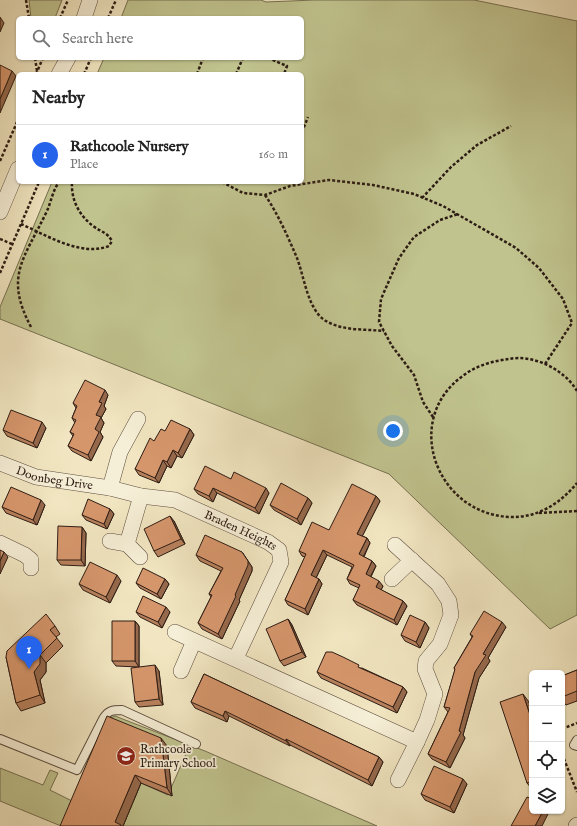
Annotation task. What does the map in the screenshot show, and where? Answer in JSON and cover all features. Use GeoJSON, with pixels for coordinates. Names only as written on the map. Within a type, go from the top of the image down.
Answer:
{"type":"FeatureCollection","features":[{"type":"Feature","properties":{"kind":"street"},"geometry":{"type":"LineString","coordinates":[[85,16],[90,0]]}},
{"type":"Feature","properties":{"kind":"street"},"geometry":{"type":"LineString","coordinates":[[60,72],[67,60]]}},
{"type":"Feature","properties":{"kind":"street"},"geometry":{"type":"LineString","coordinates":[[0,212],[16,175]]}},
{"type":"Feature","properties":{"kind":"street"},"geometry":{"type":"LineString","coordinates":[[110,488],[120,452],[138,419]]}},
{"type":"Feature","properties":{"kind":"street","name":"Doonbeg Drive"},"geometry":{"type":"LineString","coordinates":[[0,463],[36,477],[110,488]]}},
{"type":"Feature","properties":{"kind":"street","name":"Braden Heights"},"geometry":{"type":"LineString","coordinates":[[110,488],[141,496],[175,500],[268,542],[280,550],[281,562],[236,658]]}},
{"type":"Feature","properties":{"kind":"street"},"geometry":{"type":"LineString","coordinates":[[127,544],[141,496]]}},
{"type":"Feature","properties":{"kind":"street"},"geometry":{"type":"LineString","coordinates":[[110,541],[127,544],[140,556]]}},
{"type":"Feature","properties":{"kind":"street"},"geometry":{"type":"LineString","coordinates":[[0,543],[25,555],[31,560],[31,568]]}},
{"type":"Feature","properties":{"kind":"street"},"geometry":{"type":"LineString","coordinates":[[395,545],[438,584],[448,601],[450,615],[440,644],[426,661],[425,669],[435,694],[427,720],[398,780]]}},
{"type":"Feature","properties":{"kind":"street"},"geometry":{"type":"LineString","coordinates":[[392,580],[412,560]]}},
{"type":"Feature","properties":{"kind":"street"},"geometry":{"type":"LineString","coordinates":[[175,632],[236,658],[417,742]]}},
{"type":"Feature","properties":{"kind":"street"},"geometry":{"type":"LineString","coordinates":[[181,671],[194,641]]}},
{"type":"Feature","properties":{"kind":"lane"},"geometry":{"type":"LineString","coordinates":[[0,738],[77,770],[106,713],[112,710],[122,710],[196,744]]}},
{"type":"Feature","properties":{"kind":"lane"},"geometry":{"type":"LineString","coordinates":[[577,740],[574,745],[577,746]]}},
{"type":"Feature","properties":{"kind":"path"},"geometry":{"type":"LineString","coordinates":[[26,0],[28,16]]}},
{"type":"Feature","properties":{"kind":"path"},"geometry":{"type":"LineString","coordinates":[[61,16],[68,0]]}},
{"type":"Feature","properties":{"kind":"path"},"geometry":{"type":"LineString","coordinates":[[109,16],[116,0]]}},
{"type":"Feature","properties":{"kind":"path"},"geometry":{"type":"LineString","coordinates":[[35,60],[36,72]]}},
{"type":"Feature","properties":{"kind":"path"},"geometry":{"type":"LineString","coordinates":[[36,72],[42,60]]}},
{"type":"Feature","properties":{"kind":"path"},"geometry":{"type":"LineString","coordinates":[[85,72],[90,60]]}},
{"type":"Feature","properties":{"kind":"path"},"geometry":{"type":"LineString","coordinates":[[198,72],[203,60]]}},
{"type":"Feature","properties":{"kind":"path"},"geometry":{"type":"LineString","coordinates":[[237,72],[242,60]]}},
{"type":"Feature","properties":{"kind":"path"},"geometry":{"type":"LineString","coordinates":[[273,60],[287,66],[285,72]]}},
{"type":"Feature","properties":{"kind":"path"},"geometry":{"type":"LineString","coordinates":[[304,127],[308,117]]}},
{"type":"Feature","properties":{"kind":"path"},"geometry":{"type":"LineString","coordinates":[[0,161],[16,125]]}},
{"type":"Feature","properties":{"kind":"path"},"geometry":{"type":"LineString","coordinates":[[422,198],[451,166],[477,145],[511,126]]}},
{"type":"Feature","properties":{"kind":"path"},"geometry":{"type":"LineString","coordinates":[[304,184],[329,180],[373,185],[422,198],[458,214],[516,248],[539,268],[563,298],[572,323]]}},
{"type":"Feature","properties":{"kind":"path"},"geometry":{"type":"LineString","coordinates":[[0,273],[38,184]]}},
{"type":"Feature","properties":{"kind":"path"},"geometry":{"type":"LineString","coordinates":[[31,327],[23,312],[18,294],[18,274],[36,231],[47,213],[58,184]]}},
{"type":"Feature","properties":{"kind":"path"},"geometry":{"type":"LineString","coordinates":[[21,224],[76,247],[102,249],[109,246],[112,241],[108,234],[93,226],[78,209],[72,192],[72,184]]}},
{"type":"Feature","properties":{"kind":"path"},"geometry":{"type":"LineString","coordinates":[[226,184],[242,193],[265,195],[290,186],[303,184]]}},
{"type":"Feature","properties":{"kind":"path"},"geometry":{"type":"LineString","coordinates":[[265,195],[298,259],[313,306],[325,321],[347,328],[384,330]]}},
{"type":"Feature","properties":{"kind":"path"},"geometry":{"type":"LineString","coordinates":[[434,418],[423,402],[414,375],[392,346],[379,322],[381,299],[399,258],[414,237],[440,220],[458,214]]}},
{"type":"Feature","properties":{"kind":"path"},"geometry":{"type":"LineString","coordinates":[[0,239],[12,244]]}},
{"type":"Feature","properties":{"kind":"path"},"geometry":{"type":"LineString","coordinates":[[572,323],[577,324]]}},
{"type":"Feature","properties":{"kind":"path"},"geometry":{"type":"LineString","coordinates":[[546,364],[572,323]]}},
{"type":"Feature","properties":{"kind":"path"},"geometry":{"type":"LineString","coordinates":[[577,391],[562,374],[546,364],[529,359],[512,358],[480,366],[464,374],[450,387],[440,401],[434,418],[431,437],[433,455],[440,474],[455,494],[464,502],[481,512],[499,517],[518,517],[577,511]]}},
{"type":"Feature","properties":{"kind":"path"},"geometry":{"type":"LineString","coordinates":[[537,514],[554,505],[569,493],[577,483]]}},
{"type":"Feature","properties":{"kind":"path"},"geometry":{"type":"LineString","coordinates":[[565,728],[577,723]]}},
{"type":"Feature","properties":{"kind":"path"},"geometry":{"type":"LineString","coordinates":[[565,762],[577,792]]}},
{"type":"Feature","properties":{"kind":"green space"},"geometry":{"type":"Polygon","coordinates":[[[29,0],[62,0],[56,16],[31,16],[29,0]]]}},
{"type":"Feature","properties":{"kind":"green space"},"geometry":{"type":"Polygon","coordinates":[[[128,0],[261,0],[266,2],[314,0],[474,0],[577,21],[577,615],[550,629],[389,474],[0,319],[0,307],[51,184],[304,184],[304,72],[98,72],[103,60],[304,60],[304,16],[122,16],[128,0]]]}},
{"type":"Feature","properties":{"kind":"green space"},"geometry":{"type":"Polygon","coordinates":[[[115,716],[205,751],[377,826],[123,826],[141,783],[168,795],[186,754],[112,724],[108,719],[115,716]]]}},
{"type":"Feature","properties":{"kind":"green space"},"geometry":{"type":"Polygon","coordinates":[[[0,768],[43,785],[50,770],[58,773],[50,790],[76,803],[61,826],[0,801],[0,768]]]}},
{"type":"Feature","properties":{"kind":"building"},"geometry":{"type":"Polygon","coordinates":[[[0,65],[12,71],[0,99],[0,65]]]}},
{"type":"Feature","properties":{"kind":"building"},"geometry":{"type":"Polygon","coordinates":[[[85,380],[105,390],[99,402],[102,403],[96,415],[101,417],[95,429],[99,432],[88,455],[68,446],[74,434],[70,432],[76,420],[72,418],[77,406],[73,403],[85,380]]]}},
{"type":"Feature","properties":{"kind":"building"},"geometry":{"type":"Polygon","coordinates":[[[11,410],[42,422],[33,443],[3,430],[11,410]]]}},
{"type":"Feature","properties":{"kind":"building"},"geometry":{"type":"Polygon","coordinates":[[[171,420],[190,429],[178,453],[173,450],[167,462],[163,460],[155,478],[135,469],[150,438],[154,441],[161,429],[165,431],[171,420]]]}},
{"type":"Feature","properties":{"kind":"building"},"geometry":{"type":"Polygon","coordinates":[[[205,466],[231,479],[234,472],[266,488],[255,508],[213,488],[209,496],[194,489],[205,466]]]}},
{"type":"Feature","properties":{"kind":"building"},"geometry":{"type":"Polygon","coordinates":[[[281,483],[308,498],[297,519],[270,505],[281,483]]]}},
{"type":"Feature","properties":{"kind":"building"},"geometry":{"type":"Polygon","coordinates":[[[352,484],[376,496],[357,534],[367,538],[359,554],[372,561],[366,574],[379,581],[376,587],[403,601],[394,620],[353,600],[360,585],[347,579],[354,565],[323,550],[311,575],[319,579],[305,609],[285,600],[306,554],[299,551],[312,522],[329,530],[352,484]]]}},
{"type":"Feature","properties":{"kind":"building"},"geometry":{"type":"Polygon","coordinates":[[[11,487],[41,500],[33,520],[2,507],[11,487]]]}},
{"type":"Feature","properties":{"kind":"building"},"geometry":{"type":"Polygon","coordinates":[[[88,499],[110,509],[104,524],[82,515],[88,499]]]}},
{"type":"Feature","properties":{"kind":"building"},"geometry":{"type":"Polygon","coordinates":[[[170,516],[181,539],[154,551],[144,529],[170,516]]]}},
{"type":"Feature","properties":{"kind":"building"},"geometry":{"type":"Polygon","coordinates":[[[58,526],[82,527],[81,560],[57,560],[58,526]]]}},
{"type":"Feature","properties":{"kind":"building"},"geometry":{"type":"Polygon","coordinates":[[[205,535],[242,552],[248,561],[248,565],[235,595],[236,596],[218,634],[198,623],[212,595],[209,594],[223,568],[196,555],[205,535]]]}},
{"type":"Feature","properties":{"kind":"building"},"geometry":{"type":"Polygon","coordinates":[[[0,550],[4,552],[0,561],[0,550]]]}},
{"type":"Feature","properties":{"kind":"building"},"geometry":{"type":"Polygon","coordinates":[[[90,562],[117,575],[106,597],[79,584],[90,562]]]}},
{"type":"Feature","properties":{"kind":"building"},"geometry":{"type":"Polygon","coordinates":[[[143,568],[165,579],[157,594],[136,583],[143,568]]]}},
{"type":"Feature","properties":{"kind":"building"},"geometry":{"type":"Polygon","coordinates":[[[143,596],[166,607],[158,622],[136,612],[143,596]]]}},
{"type":"Feature","properties":{"kind":"building"},"geometry":{"type":"Polygon","coordinates":[[[484,611],[502,622],[483,654],[486,655],[475,672],[459,731],[461,732],[446,762],[428,754],[450,708],[444,707],[455,669],[454,668],[473,636],[470,634],[484,611]]]}},
{"type":"Feature","properties":{"kind":"building"},"geometry":{"type":"Polygon","coordinates":[[[46,614],[55,626],[50,630],[57,638],[40,655],[40,664],[34,672],[40,695],[16,703],[6,657],[7,651],[46,614]]]}},
{"type":"Feature","properties":{"kind":"building"},"geometry":{"type":"Polygon","coordinates":[[[410,615],[425,622],[416,642],[401,635],[410,615]]]}},
{"type":"Feature","properties":{"kind":"building"},"geometry":{"type":"Polygon","coordinates":[[[288,619],[302,652],[280,661],[266,629],[288,619]]]}},
{"type":"Feature","properties":{"kind":"building"},"geometry":{"type":"Polygon","coordinates":[[[112,621],[135,621],[135,661],[112,661],[112,621]]]}},
{"type":"Feature","properties":{"kind":"building"},"geometry":{"type":"Polygon","coordinates":[[[326,652],[332,652],[343,657],[359,665],[358,667],[403,687],[393,707],[317,672],[326,652]]]}},
{"type":"Feature","properties":{"kind":"building"},"geometry":{"type":"Polygon","coordinates":[[[155,665],[159,699],[135,702],[131,668],[155,665]]]}},
{"type":"Feature","properties":{"kind":"building"},"geometry":{"type":"Polygon","coordinates":[[[577,670],[577,691],[565,696],[565,675],[577,670]]]}},
{"type":"Feature","properties":{"kind":"building"},"geometry":{"type":"Polygon","coordinates":[[[204,674],[379,757],[368,780],[286,739],[286,741],[225,711],[223,716],[191,702],[204,674]]]}},
{"type":"Feature","properties":{"kind":"building"},"geometry":{"type":"Polygon","coordinates":[[[523,694],[529,712],[529,782],[527,783],[500,702],[523,694]]]}},
{"type":"Feature","properties":{"kind":"building"},"geometry":{"type":"Polygon","coordinates":[[[107,716],[161,738],[167,788],[135,775],[115,822],[121,825],[120,826],[60,826],[107,716]]]}},
{"type":"Feature","properties":{"kind":"building"},"geometry":{"type":"Polygon","coordinates":[[[434,766],[463,779],[450,807],[421,794],[434,766]]]}},
{"type":"Feature","properties":{"kind":"building"},"geometry":{"type":"Polygon","coordinates":[[[527,797],[529,798],[529,814],[541,814],[535,826],[511,826],[527,797]]]}},
{"type":"Feature","properties":{"kind":"place","name":"Rathcoole Nursery"},"geometry":{"type":"Point","coordinates":[29,669]}},
{"type":"Feature","properties":{"kind":"place","name":"Rathcoole Primary School"},"geometry":{"type":"Point","coordinates":[126,756]}}]}
